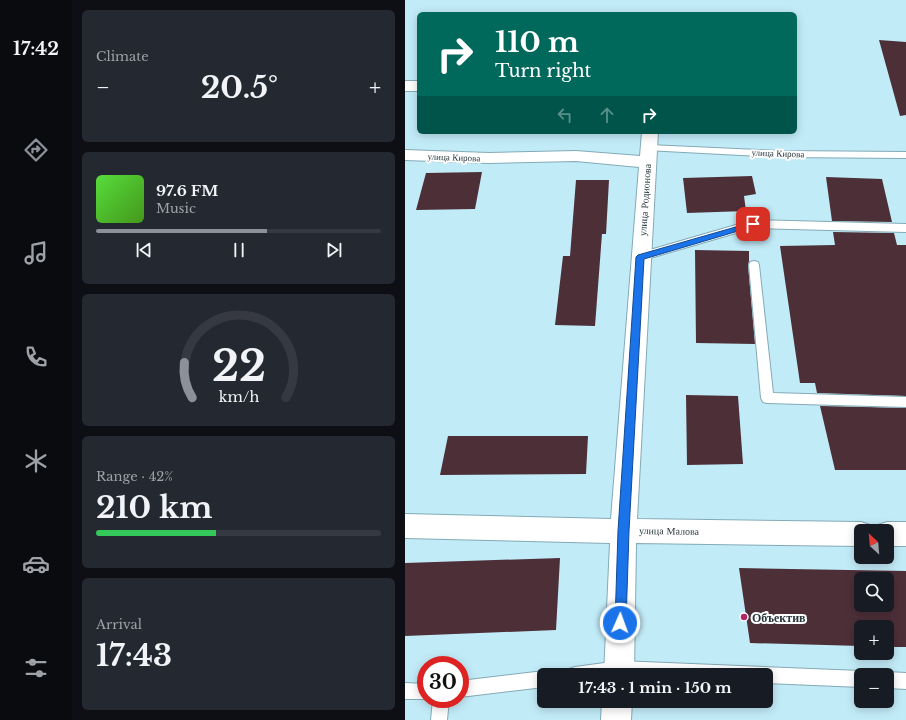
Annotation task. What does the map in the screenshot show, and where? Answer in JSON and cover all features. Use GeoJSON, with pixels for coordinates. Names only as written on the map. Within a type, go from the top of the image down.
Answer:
{"type":"FeatureCollection","features":[{"type":"Feature","properties":{"kind":"street"},"geometry":{"type":"LineString","coordinates":[[405,86],[417,86]]}},
{"type":"Feature","properties":{"kind":"street","name":"улица Кирова"},"geometry":{"type":"LineString","coordinates":[[405,155],[489,158],[575,156],[649,147]]}},
{"type":"Feature","properties":{"kind":"street","name":"улица Родионова"},"geometry":{"type":"LineString","coordinates":[[619,668],[623,531],[649,147]]}},
{"type":"Feature","properties":{"kind":"street","name":"улица Малова"},"geometry":{"type":"LineString","coordinates":[[405,526],[854,534]]}},
{"type":"Feature","properties":{"kind":"street"},"geometry":{"type":"LineString","coordinates":[[894,534],[906,534]]}},
{"type":"Feature","properties":{"kind":"street"},"geometry":{"type":"LineString","coordinates":[[616,720],[617,708]]}},
{"type":"Feature","properties":{"kind":"lane","name":"улица Кирова"},"geometry":{"type":"LineString","coordinates":[[649,147],[780,154],[906,155]]}},
{"type":"Feature","properties":{"kind":"lane"},"geometry":{"type":"LineString","coordinates":[[641,257],[753,224],[906,228]]}},
{"type":"Feature","properties":{"kind":"lane"},"geometry":{"type":"LineString","coordinates":[[754,265],[767,398],[906,402]]}},
{"type":"Feature","properties":{"kind":"lane"},"geometry":{"type":"LineString","coordinates":[[773,675],[854,679]]}},
{"type":"Feature","properties":{"kind":"lane"},"geometry":{"type":"LineString","coordinates":[[469,688],[537,680]]}},
{"type":"Feature","properties":{"kind":"lane"},"geometry":{"type":"LineString","coordinates":[[894,680],[906,681]]}},
{"type":"Feature","properties":{"kind":"lane"},"geometry":{"type":"LineString","coordinates":[[405,691],[417,692]]}},
{"type":"Feature","properties":{"kind":"lane"},"geometry":{"type":"LineString","coordinates":[[439,720],[440,708]]}},
{"type":"Feature","properties":{"kind":"building"},"geometry":{"type":"Polygon","coordinates":[[[879,40],[906,42],[906,115],[900,116],[879,40]]]}},
{"type":"Feature","properties":{"kind":"building"},"geometry":{"type":"Polygon","coordinates":[[[482,172],[475,209],[416,210],[426,173],[482,172]]]}},
{"type":"Feature","properties":{"kind":"building"},"geometry":{"type":"Polygon","coordinates":[[[752,176],[756,194],[744,196],[746,211],[687,213],[683,178],[752,176]]]}},
{"type":"Feature","properties":{"kind":"building"},"geometry":{"type":"Polygon","coordinates":[[[826,177],[882,179],[892,222],[832,221],[826,177]]]}},
{"type":"Feature","properties":{"kind":"building"},"geometry":{"type":"Polygon","coordinates":[[[576,180],[609,180],[606,234],[602,234],[595,326],[555,325],[563,256],[570,256],[576,180]]]}},
{"type":"Feature","properties":{"kind":"building"},"geometry":{"type":"Polygon","coordinates":[[[833,232],[894,233],[897,245],[906,245],[906,396],[817,393],[815,383],[800,383],[780,246],[835,245],[833,232]]]}},
{"type":"Feature","properties":{"kind":"building"},"geometry":{"type":"Polygon","coordinates":[[[695,250],[749,251],[748,265],[755,344],[696,343],[695,250]]]}},
{"type":"Feature","properties":{"kind":"building"},"geometry":{"type":"Polygon","coordinates":[[[686,395],[738,396],[743,464],[687,465],[686,395]]]}},
{"type":"Feature","properties":{"kind":"building"},"geometry":{"type":"Polygon","coordinates":[[[820,406],[906,408],[906,470],[835,470],[820,406]]]}},
{"type":"Feature","properties":{"kind":"building"},"geometry":{"type":"Polygon","coordinates":[[[448,436],[588,436],[586,474],[440,475],[448,436]]]}},
{"type":"Feature","properties":{"kind":"building"},"geometry":{"type":"Polygon","coordinates":[[[560,558],[556,630],[405,636],[405,563],[560,558]]]}},
{"type":"Feature","properties":{"kind":"building"},"geometry":{"type":"Polygon","coordinates":[[[739,568],[906,571],[906,647],[894,647],[894,620],[854,620],[854,646],[750,643],[739,568]]]}},
{"type":"Feature","properties":{"kind":"place","name":"Объектив"},"geometry":{"type":"Point","coordinates":[744,617]}},
{"type":"Feature","properties":{"kind":"route"},"geometry":{"type":"LineString","coordinates":[[620,623],[623,531],[641,257],[753,224]]}}]}
